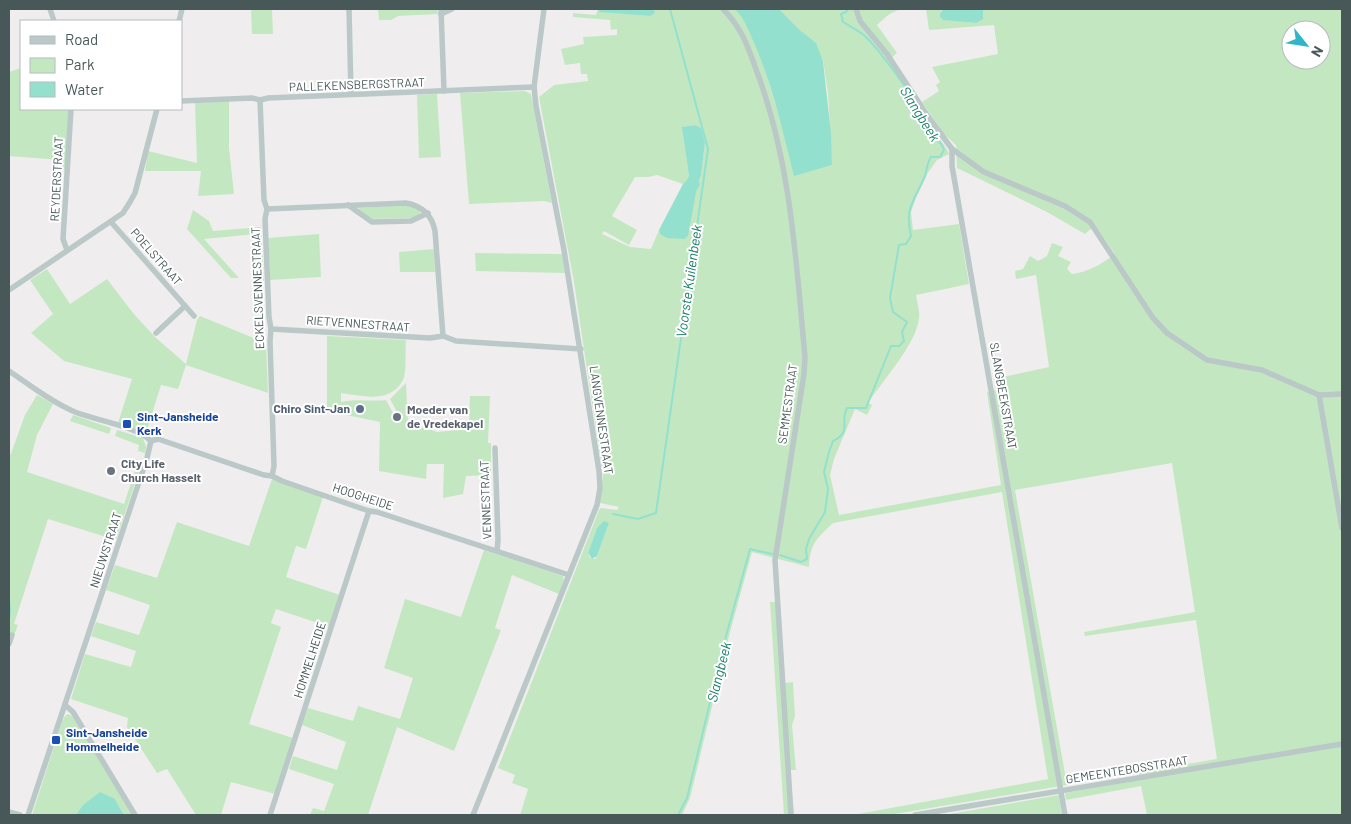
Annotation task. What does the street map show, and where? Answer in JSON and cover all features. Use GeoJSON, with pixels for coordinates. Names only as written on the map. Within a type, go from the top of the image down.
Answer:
{"type":"FeatureCollection","features":[{"type":"Feature","properties":{"kind":"street"},"geometry":{"type":"LineString","coordinates":[[349,9],[351,94]]}},
{"type":"Feature","properties":{"kind":"street"},"geometry":{"type":"LineString","coordinates":[[444,91],[441,11],[452,9]]}},
{"type":"Feature","properties":{"kind":"street","name":"LANGVENNESTRAAT"},"geometry":{"type":"LineString","coordinates":[[473,815],[597,504],[600,488],[581,349],[536,106],[534,87],[544,9]]}},
{"type":"Feature","properties":{"kind":"street","name":"SEMMESTRAAT"},"geometry":{"type":"LineString","coordinates":[[723,9],[744,34],[766,94],[776,133],[790,202],[805,357],[775,560],[791,815]]}},
{"type":"Feature","properties":{"kind":"street"},"geometry":{"type":"LineString","coordinates":[[856,9],[860,21],[887,54],[952,149],[984,172],[1065,206],[1090,222],[1153,318],[1167,333],[1207,360],[1262,370],[1319,396],[1342,394]]}},
{"type":"Feature","properties":{"kind":"street","name":"PALLEKENSBERGSTRAAT"},"geometry":{"type":"LineString","coordinates":[[182,101],[252,98],[260,100],[351,94],[534,87]]}},
{"type":"Feature","properties":{"kind":"street","name":"ECKELSVENNESTRAAT"},"geometry":{"type":"LineString","coordinates":[[260,100],[264,200],[267,209],[265,219],[271,329],[274,466],[272,476]]}},
{"type":"Feature","properties":{"kind":"street","name":"REYDERSTRAAT"},"geometry":{"type":"LineString","coordinates":[[67,250],[63,239],[71,110]]}},
{"type":"Feature","properties":{"kind":"street"},"geometry":{"type":"LineString","coordinates":[[9,290],[123,213],[135,193],[156,110]]}},
{"type":"Feature","properties":{"kind":"street","name":"SLANGBEEKSTRAAT"},"geometry":{"type":"LineString","coordinates":[[952,149],[954,175],[1065,815]]}},
{"type":"Feature","properties":{"kind":"street"},"geometry":{"type":"LineString","coordinates":[[267,209],[406,203],[422,208],[433,221],[435,231],[443,336]]}},
{"type":"Feature","properties":{"kind":"street"},"geometry":{"type":"LineString","coordinates":[[348,205],[372,222],[411,221],[428,213]]}},
{"type":"Feature","properties":{"kind":"street","name":"POELSTRAAT"},"geometry":{"type":"LineString","coordinates":[[111,222],[194,316]]}},
{"type":"Feature","properties":{"kind":"street"},"geometry":{"type":"LineString","coordinates":[[156,333],[185,306]]}},
{"type":"Feature","properties":{"kind":"street","name":"RIETVENNESTRAAT"},"geometry":{"type":"LineString","coordinates":[[271,329],[430,338],[443,336],[456,340],[581,349]]}},
{"type":"Feature","properties":{"kind":"street"},"geometry":{"type":"LineString","coordinates":[[9,371],[75,412],[140,434],[151,441]]}},
{"type":"Feature","properties":{"kind":"street"},"geometry":{"type":"LineString","coordinates":[[1319,396],[1342,528]]}},
{"type":"Feature","properties":{"kind":"street","name":"HOOGHEIDE"},"geometry":{"type":"LineString","coordinates":[[151,441],[158,439],[264,475],[272,476],[369,511],[569,575]]}},
{"type":"Feature","properties":{"kind":"street","name":"NIEUWSTRAAT"},"geometry":{"type":"LineString","coordinates":[[28,815],[151,441]]}},
{"type":"Feature","properties":{"kind":"street","name":"VENNESTRAAT"},"geometry":{"type":"LineString","coordinates":[[494,448],[497,551]]}},
{"type":"Feature","properties":{"kind":"street","name":"HOMMELHEIDE"},"geometry":{"type":"LineString","coordinates":[[270,815],[369,511]]}},
{"type":"Feature","properties":{"kind":"street"},"geometry":{"type":"LineString","coordinates":[[9,644],[12,636]]}},
{"type":"Feature","properties":{"kind":"street"},"geometry":{"type":"LineString","coordinates":[[65,705],[73,712],[136,815]]}},
{"type":"Feature","properties":{"kind":"street","name":"GEMEENTEBOSSTRAAT"},"geometry":{"type":"LineString","coordinates":[[915,815],[1342,744]]}},
{"type":"Feature","properties":{"kind":"street"},"geometry":{"type":"LineString","coordinates":[[9,812],[20,815]]}},
{"type":"Feature","properties":{"kind":"green space"},"geometry":{"type":"Polygon","coordinates":[[[251,9],[272,9],[273,34],[252,34],[251,9]]]}},
{"type":"Feature","properties":{"kind":"green space"},"geometry":{"type":"Polygon","coordinates":[[[378,9],[437,9],[438,14],[398,16],[391,20],[379,20],[378,9]]]}},
{"type":"Feature","properties":{"kind":"green space"},"geometry":{"type":"Polygon","coordinates":[[[651,9],[741,9],[762,60],[795,175],[832,165],[828,93],[823,60],[801,31],[779,9],[903,9],[892,13],[877,25],[897,53],[889,60],[949,154],[937,160],[927,174],[911,212],[913,230],[959,224],[969,284],[916,295],[919,318],[917,328],[906,351],[868,403],[872,405],[867,415],[855,409],[834,459],[830,475],[839,515],[1001,485],[987,392],[996,390],[994,379],[1049,367],[1036,275],[1016,279],[1015,271],[1023,269],[1030,256],[1038,261],[1047,256],[1052,243],[1063,247],[1058,256],[1071,262],[1067,269],[1072,274],[1095,267],[1115,254],[1095,225],[1085,234],[1047,212],[957,168],[956,145],[944,134],[922,102],[939,91],[936,85],[940,82],[932,67],[998,54],[994,25],[929,30],[926,9],[943,9],[941,11],[948,20],[976,23],[983,15],[983,9],[1342,9],[1342,815],[1147,815],[1141,786],[1066,800],[1065,793],[1140,780],[1139,772],[1217,759],[1196,620],[1085,636],[1084,632],[1195,612],[1172,463],[1015,490],[1067,785],[889,815],[853,815],[1048,779],[1002,492],[833,523],[815,542],[809,567],[752,552],[730,632],[690,798],[682,815],[520,815],[528,789],[512,783],[515,775],[498,768],[599,510],[601,508],[617,510],[619,507],[600,503],[603,477],[574,282],[539,97],[554,85],[588,81],[587,74],[581,74],[580,63],[565,65],[561,49],[584,44],[583,37],[617,35],[617,29],[611,30],[610,20],[573,17],[573,13],[596,15],[597,11],[650,16],[651,9]],[[695,125],[683,127],[682,129],[688,180],[683,184],[657,175],[635,177],[612,216],[637,230],[629,245],[604,231],[602,234],[630,247],[651,249],[659,230],[660,234],[700,185],[699,179],[705,143],[701,129],[695,125]],[[609,523],[597,528],[588,553],[590,558],[595,559],[597,556],[609,523]]]}},
{"type":"Feature","properties":{"kind":"green space"},"geometry":{"type":"Polygon","coordinates":[[[20,68],[20,110],[69,110],[66,169],[61,170],[61,160],[9,156],[9,72],[20,68]]]}},
{"type":"Feature","properties":{"kind":"green space"},"geometry":{"type":"Polygon","coordinates":[[[525,91],[531,94],[552,203],[544,201],[469,204],[460,93],[525,91]]]}},
{"type":"Feature","properties":{"kind":"green space"},"geometry":{"type":"Polygon","coordinates":[[[437,94],[441,157],[419,158],[417,95],[437,94]]]}},
{"type":"Feature","properties":{"kind":"green space"},"geometry":{"type":"Polygon","coordinates":[[[229,101],[229,148],[234,194],[198,196],[201,171],[145,171],[148,151],[197,163],[195,103],[229,101]]]}},
{"type":"Feature","properties":{"kind":"green space"},"geometry":{"type":"Polygon","coordinates":[[[407,205],[420,210],[420,214],[413,218],[371,219],[358,210],[359,208],[407,205]]]}},
{"type":"Feature","properties":{"kind":"green space"},"geometry":{"type":"Polygon","coordinates":[[[193,210],[209,221],[213,231],[261,227],[264,281],[258,281],[256,234],[204,239],[239,278],[231,278],[187,229],[193,210]]]}},
{"type":"Feature","properties":{"kind":"green space"},"geometry":{"type":"Polygon","coordinates":[[[319,234],[321,277],[270,280],[268,238],[319,234]]]}},
{"type":"Feature","properties":{"kind":"green space"},"geometry":{"type":"Polygon","coordinates":[[[434,249],[435,272],[400,272],[399,252],[434,249]]]}},
{"type":"Feature","properties":{"kind":"green space"},"geometry":{"type":"Polygon","coordinates":[[[475,253],[562,254],[565,273],[476,271],[475,253]]]}},
{"type":"Feature","properties":{"kind":"green space"},"geometry":{"type":"Polygon","coordinates":[[[47,269],[70,304],[107,279],[133,313],[155,337],[186,364],[197,320],[200,316],[266,343],[268,393],[186,365],[178,389],[161,385],[146,433],[118,423],[132,379],[64,361],[31,333],[53,314],[30,280],[47,269]]]}},
{"type":"Feature","properties":{"kind":"green space"},"geometry":{"type":"Polygon","coordinates":[[[327,336],[406,340],[404,377],[398,388],[391,393],[375,397],[341,393],[341,402],[352,400],[386,400],[394,415],[397,412],[390,399],[406,383],[408,425],[427,428],[437,432],[469,429],[470,396],[490,396],[488,443],[491,443],[491,475],[466,476],[463,494],[443,498],[444,464],[427,464],[426,479],[379,471],[380,422],[327,411],[327,336]]]}},
{"type":"Feature","properties":{"kind":"green space"},"geometry":{"type":"Polygon","coordinates":[[[37,395],[53,404],[37,435],[27,472],[124,504],[136,468],[132,466],[135,459],[142,462],[116,540],[48,519],[14,624],[18,625],[14,635],[9,634],[9,459],[25,415],[37,395]]]}},
{"type":"Feature","properties":{"kind":"green space"},"geometry":{"type":"Polygon","coordinates":[[[73,415],[111,428],[109,434],[70,421],[73,415]]]}},
{"type":"Feature","properties":{"kind":"green space"},"geometry":{"type":"Polygon","coordinates":[[[117,430],[143,438],[146,447],[145,453],[138,451],[139,445],[115,436],[117,430]]]}},
{"type":"Feature","properties":{"kind":"green space"},"geometry":{"type":"Polygon","coordinates":[[[272,479],[323,497],[306,549],[296,546],[286,577],[340,595],[330,627],[276,609],[271,623],[281,627],[249,724],[293,738],[275,794],[231,782],[221,815],[196,815],[167,769],[157,773],[127,727],[128,718],[71,699],[85,654],[131,667],[136,651],[91,636],[96,622],[139,635],[150,605],[106,590],[115,565],[157,578],[177,522],[249,546],[272,479]]]}},
{"type":"Feature","properties":{"kind":"green space"},"geometry":{"type":"Polygon","coordinates":[[[484,550],[563,576],[564,580],[559,594],[512,575],[495,628],[501,630],[454,751],[397,727],[368,815],[310,815],[313,808],[324,811],[334,784],[289,769],[293,756],[337,770],[346,742],[302,725],[308,708],[353,721],[358,706],[400,719],[413,678],[384,668],[405,599],[461,617],[484,550]]]}},
{"type":"Feature","properties":{"kind":"green space"},"geometry":{"type":"Polygon","coordinates":[[[770,602],[779,602],[785,683],[793,682],[795,716],[792,725],[796,770],[790,770],[794,815],[784,815],[770,602]]]}},
{"type":"Feature","properties":{"kind":"green space"},"geometry":{"type":"Polygon","coordinates":[[[68,714],[72,716],[133,815],[124,815],[115,799],[82,806],[76,815],[32,815],[62,722],[68,714]]]}},
{"type":"Feature","properties":{"kind":"green space"},"geometry":{"type":"Polygon","coordinates":[[[1059,795],[1062,815],[944,815],[1059,795]]]}},
{"type":"Feature","properties":{"kind":"water"},"geometry":{"type":"Polygon","coordinates":[[[596,9],[651,9],[655,11],[650,16],[600,12],[596,9]]]}},
{"type":"Feature","properties":{"kind":"water"},"geometry":{"type":"Polygon","coordinates":[[[735,9],[779,9],[816,43],[823,61],[831,134],[832,165],[794,176],[767,77],[742,17],[735,9]]]}},
{"type":"Feature","properties":{"kind":"water"},"geometry":{"type":"Polygon","coordinates":[[[943,9],[983,9],[983,19],[976,23],[943,20],[940,14],[943,9]]]}},
{"type":"Feature","properties":{"kind":"water"},"geometry":{"type":"Polygon","coordinates":[[[695,125],[701,128],[705,143],[699,179],[700,185],[696,192],[688,236],[684,239],[667,238],[660,234],[659,230],[689,176],[682,127],[695,125]]]}},
{"type":"Feature","properties":{"kind":"water"},"geometry":{"type":"Polygon","coordinates":[[[604,521],[609,523],[597,556],[592,559],[588,553],[597,528],[604,521]]]}},
{"type":"Feature","properties":{"kind":"water"},"geometry":{"type":"Polygon","coordinates":[[[100,792],[115,799],[124,815],[76,815],[82,806],[100,792]]]}},
{"type":"Feature","properties":{"kind":"waterway","name":"Voorste Kuilenbeek"},"geometry":{"type":"LineString","coordinates":[[613,514],[638,519],[656,513],[708,149],[670,9]]}},
{"type":"Feature","properties":{"kind":"waterway","name":"Slangbeek"},"geometry":{"type":"LineString","coordinates":[[780,555],[801,562],[807,559],[806,549],[809,539],[825,512],[828,489],[824,472],[829,452],[833,441],[844,430],[844,418],[847,408],[866,408],[891,346],[899,346],[904,341],[902,332],[907,322],[893,312],[890,298],[899,245],[906,244],[911,236],[909,226],[910,211],[930,159],[931,157],[940,157],[944,150],[933,133],[928,132],[912,97],[888,63],[866,37],[843,22],[841,14],[848,9]]}},
{"type":"Feature","properties":{"kind":"waterway","name":"Slangbeek"},"geometry":{"type":"LineString","coordinates":[[678,815],[687,798],[726,636],[750,549],[772,554]]}},
{"type":"Feature","properties":{"kind":"waterway"},"geometry":{"type":"LineString","coordinates":[[9,599],[9,619]]}},
{"type":"Feature","properties":{"kind":"place","name":"Chiro Sint-Jan"},"geometry":{"type":"Point","coordinates":[360,409]}},
{"type":"Feature","properties":{"kind":"place","name":"Moeder van de Vredekapel"},"geometry":{"type":"Point","coordinates":[397,417]}},
{"type":"Feature","properties":{"kind":"place","name":"Sint-Jansheide Kerk"},"geometry":{"type":"Point","coordinates":[127,424]}},
{"type":"Feature","properties":{"kind":"place","name":"City Life Church Hasselt"},"geometry":{"type":"Point","coordinates":[111,471]}},
{"type":"Feature","properties":{"kind":"place","name":"Sint-Jansheide Hommelheide"},"geometry":{"type":"Point","coordinates":[56,740]}}]}
